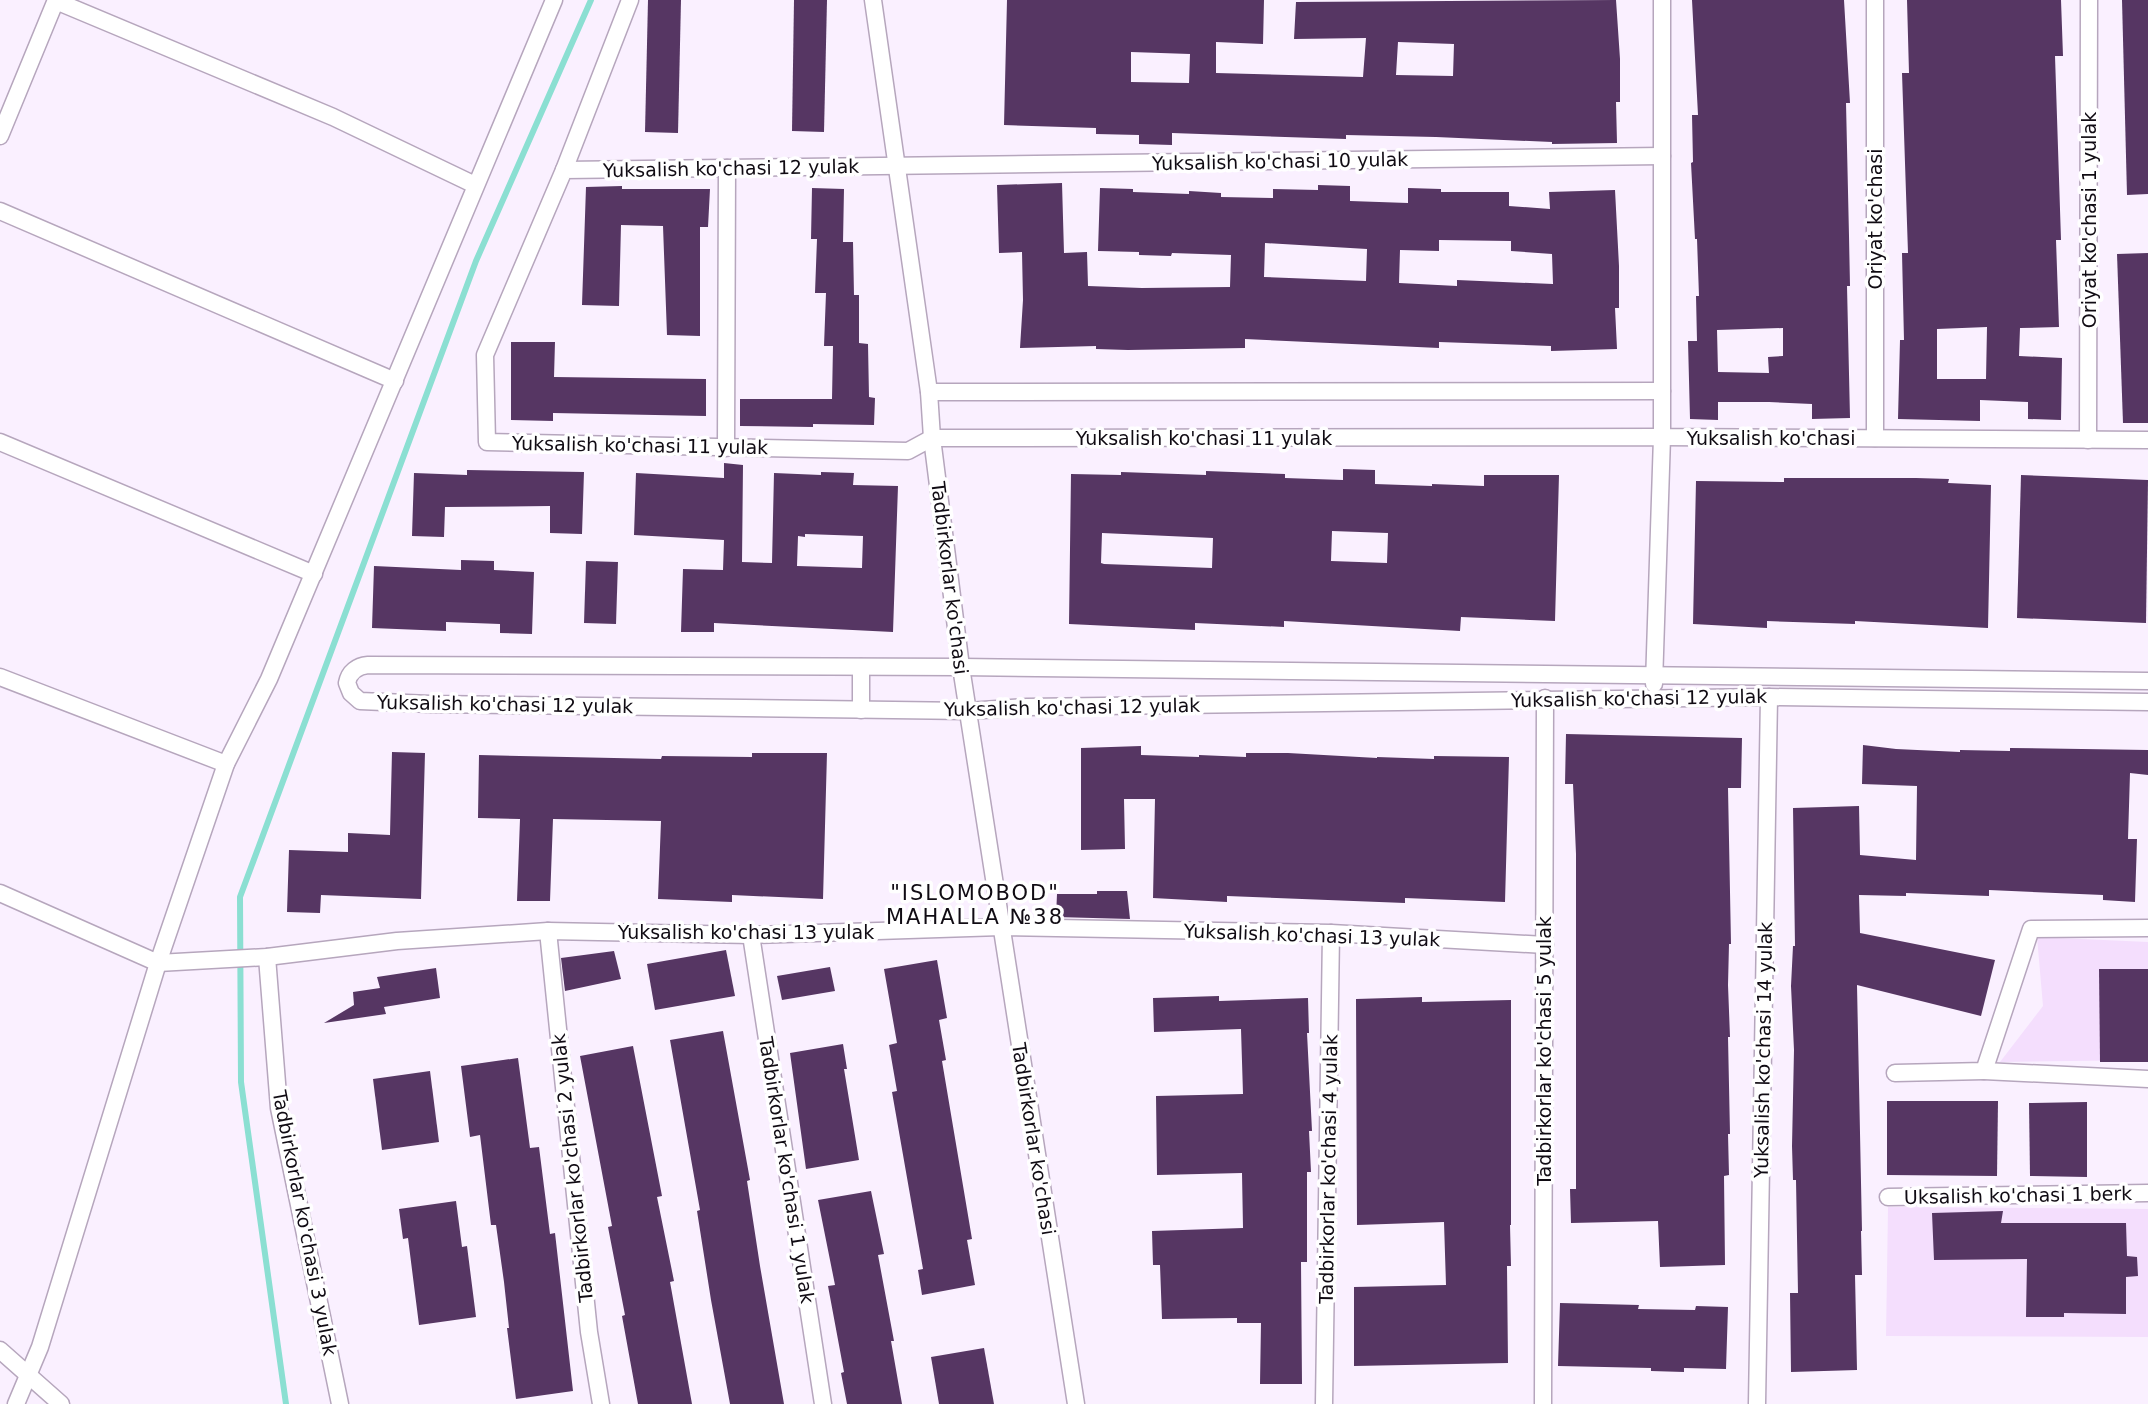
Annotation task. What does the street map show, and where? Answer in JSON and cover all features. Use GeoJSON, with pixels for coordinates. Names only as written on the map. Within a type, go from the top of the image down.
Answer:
{"type":"FeatureCollection","features":[{"type":"Feature","properties":{"kind":"street"},"geometry":{"type":"LineString","coordinates":[[0,136],[56,0],[333,117],[475,186]]}},
{"type":"Feature","properties":{"kind":"street"},"geometry":{"type":"LineString","coordinates":[[16,1404],[40,1347],[158,963],[226,764],[269,679],[554,0]]}},
{"type":"Feature","properties":{"kind":"street"},"geometry":{"type":"LineString","coordinates":[[564,170],[630,0]]}},
{"type":"Feature","properties":{"kind":"street","name":"Tadbirkorlar ko'chasi"},"geometry":{"type":"LineString","coordinates":[[873,0],[929,392],[932,438],[961,667],[1076,1404]]}},
{"type":"Feature","properties":{"kind":"street","name":"Yuksalish ko'chasi"},"geometry":{"type":"LineString","coordinates":[[1662,0],[1662,437],[2148,440]]}},
{"type":"Feature","properties":{"kind":"street","name":"Oriyat ko'chasi"},"geometry":{"type":"LineString","coordinates":[[1875,0],[1875,438]]}},
{"type":"Feature","properties":{"kind":"street","name":"Oriyat ko'chasi 1 yulak"},"geometry":{"type":"LineString","coordinates":[[2088,440],[2089,0]]}},
{"type":"Feature","properties":{"kind":"street","name":"Yuksalish ko'chasi 10 yulak"},"geometry":{"type":"LineString","coordinates":[[898,165],[1662,156]]}},
{"type":"Feature","properties":{"kind":"street","name":"Yuksalish ko'chasi 12 yulak"},"geometry":{"type":"LineString","coordinates":[[564,170],[898,165]]}},
{"type":"Feature","properties":{"kind":"street"},"geometry":{"type":"LineString","coordinates":[[726,447],[727,167]]}},
{"type":"Feature","properties":{"kind":"street","name":"Yuksalish ko'chasi 11 yulak"},"geometry":{"type":"LineString","coordinates":[[564,170],[485,355],[487,442],[908,451],[932,438],[1662,437]]}},
{"type":"Feature","properties":{"kind":"street"},"geometry":{"type":"LineString","coordinates":[[0,211],[395,381]]}},
{"type":"Feature","properties":{"kind":"street"},"geometry":{"type":"LineString","coordinates":[[929,392],[1662,391]]}},
{"type":"Feature","properties":{"kind":"street"},"geometry":{"type":"LineString","coordinates":[[1655,698],[1653,675],[1662,437]]}},
{"type":"Feature","properties":{"kind":"street"},"geometry":{"type":"LineString","coordinates":[[0,442],[314,574]]}},
{"type":"Feature","properties":{"kind":"street","name":"Yuksalish ko'chasi 12 yulak"},"geometry":{"type":"LineString","coordinates":[[2148,681],[961,667],[368,665],[358,667],[351,673],[347,683],[351,693],[360,701],[861,710],[968,711],[1041,706],[1769,696],[2148,702]]}},
{"type":"Feature","properties":{"kind":"street"},"geometry":{"type":"LineString","coordinates":[[861,667],[861,710]]}},
{"type":"Feature","properties":{"kind":"street"},"geometry":{"type":"LineString","coordinates":[[0,677],[226,764]]}},
{"type":"Feature","properties":{"kind":"street","name":"Yuksalish ko'chasi 14 yulak"},"geometry":{"type":"LineString","coordinates":[[1757,1404],[1769,696]]}},
{"type":"Feature","properties":{"kind":"street","name":"Tadbirkorlar ko'chasi 5 yulak"},"geometry":{"type":"LineString","coordinates":[[1543,1404],[1545,698]]}},
{"type":"Feature","properties":{"kind":"street"},"geometry":{"type":"LineString","coordinates":[[0,893],[158,963]]}},
{"type":"Feature","properties":{"kind":"street","name":"Yuksalish ko'chasi 13 yulak"},"geometry":{"type":"LineString","coordinates":[[158,963],[221,961],[397,941],[548,931],[751,935],[1001,928],[1331,933],[1545,945]]}},
{"type":"Feature","properties":{"kind":"street"},"geometry":{"type":"LineString","coordinates":[[1984,1071],[2031,929],[2148,928]]}},
{"type":"Feature","properties":{"kind":"street","name":"Tadbirkorlar ko'chasi 2 yulak"},"geometry":{"type":"LineString","coordinates":[[548,931],[589,1332],[601,1404]]}},
{"type":"Feature","properties":{"kind":"street","name":"Tadbirkorlar ko'chasi 4 yulak"},"geometry":{"type":"LineString","coordinates":[[1324,1404],[1331,933]]}},
{"type":"Feature","properties":{"kind":"street","name":"Tadbirkorlar ko'chasi 1 yulak"},"geometry":{"type":"LineString","coordinates":[[751,935],[822,1404]]}},
{"type":"Feature","properties":{"kind":"street","name":"Tadbirkorlar ko'chasi 3 yulak"},"geometry":{"type":"LineString","coordinates":[[267,957],[279,1108],[340,1404]]}},
{"type":"Feature","properties":{"kind":"street"},"geometry":{"type":"LineString","coordinates":[[1895,1073],[1984,1071],[2148,1079]]}},
{"type":"Feature","properties":{"kind":"street","name":"Uksalish ko'chasi 1 berk"},"geometry":{"type":"LineString","coordinates":[[1888,1197],[2148,1193]]}},
{"type":"Feature","properties":{"kind":"street"},"geometry":{"type":"LineString","coordinates":[[0,1350],[61,1404]]}},
{"type":"Feature","properties":{"kind":"shaded area"},"geometry":{"type":"Polygon","coordinates":[[[2037,937],[2148,942],[2148,1060],[2000,1062],[2043,1006],[2037,937]]]}},
{"type":"Feature","properties":{"kind":"shaded area"},"geometry":{"type":"Polygon","coordinates":[[[1888,1207],[2148,1209],[2148,1337],[1886,1336],[1888,1207]]]}},
{"type":"Feature","properties":{"kind":"building"},"geometry":{"type":"Polygon","coordinates":[[[648,0],[681,0],[678,133],[645,132],[648,0]]]}},
{"type":"Feature","properties":{"kind":"building"},"geometry":{"type":"Polygon","coordinates":[[[794,0],[827,0],[824,132],[792,131],[794,0]]]}},
{"type":"Feature","properties":{"kind":"building"},"geometry":{"type":"Polygon","coordinates":[[[1007,0],[1264,0],[1263,44],[1216,42],[1216,73],[1363,77],[1366,38],[1294,39],[1296,2],[1616,0],[1620,59],[1620,102],[1616,102],[1617,143],[1552,144],[1436,137],[1346,135],[1346,139],[1172,133],[1172,145],[1139,144],[1139,135],[1096,134],[1096,128],[1004,125],[1007,0]],[[1398,42],[1396,75],[1453,76],[1454,44],[1398,42]],[[1131,52],[1131,82],[1189,83],[1190,54],[1131,52]]]}},
{"type":"Feature","properties":{"kind":"building"},"geometry":{"type":"Polygon","coordinates":[[[1692,0],[1844,0],[1850,103],[1846,103],[1850,418],[1812,419],[1812,404],[1718,402],[1718,420],[1690,419],[1688,341],[1697,341],[1696,296],[1699,296],[1691,163],[1692,115],[1698,115],[1692,0]],[[1783,328],[1717,330],[1718,372],[1769,373],[1768,357],[1783,356],[1783,328]]]}},
{"type":"Feature","properties":{"kind":"building"},"geometry":{"type":"Polygon","coordinates":[[[1907,0],[2061,0],[2063,56],[2055,56],[2061,240],[2056,240],[2059,327],[2020,328],[2019,356],[2062,358],[2061,420],[2028,419],[2028,402],[1980,400],[1980,421],[1898,419],[1900,340],[1904,340],[1902,253],[1908,253],[1902,73],[1909,73],[1907,0]],[[1987,327],[1937,329],[1937,379],[1986,379],[1987,327]]]}},
{"type":"Feature","properties":{"kind":"building"},"geometry":{"type":"Polygon","coordinates":[[[2122,0],[2148,0],[2148,194],[2127,195],[2122,0]]]}},
{"type":"Feature","properties":{"kind":"building"},"geometry":{"type":"Polygon","coordinates":[[[1062,183],[1064,253],[1087,252],[1088,286],[1142,288],[1230,287],[1231,255],[1172,253],[1171,256],[1098,251],[1100,188],[1189,194],[1189,191],[1221,193],[1221,197],[1273,198],[1273,189],[1318,190],[1318,185],[1350,186],[1350,201],[1408,203],[1408,188],[1441,189],[1441,192],[1509,192],[1509,206],[1550,209],[1549,192],[1615,190],[1619,266],[1619,308],[1615,308],[1617,349],[1551,351],[1551,346],[1439,342],[1439,348],[1245,339],[1245,348],[1020,348],[1022,252],[999,253],[997,185],[1062,183]],[[1439,240],[1439,251],[1400,250],[1399,283],[1457,286],[1457,280],[1553,284],[1552,254],[1511,251],[1511,241],[1439,240]],[[1265,243],[1264,277],[1366,281],[1367,249],[1265,243]]]}},
{"type":"Feature","properties":{"kind":"building"},"geometry":{"type":"Polygon","coordinates":[[[622,186],[622,189],[710,189],[708,227],[700,227],[700,336],[667,335],[663,226],[621,225],[619,306],[582,305],[586,187],[622,186]]]}},
{"type":"Feature","properties":{"kind":"building"},"geometry":{"type":"Polygon","coordinates":[[[812,188],[844,189],[843,242],[853,242],[854,295],[859,295],[859,343],[868,344],[869,397],[875,398],[874,425],[740,426],[740,399],[832,399],[833,346],[824,346],[826,293],[815,293],[817,239],[811,239],[812,188]]]}},
{"type":"Feature","properties":{"kind":"building"},"geometry":{"type":"Polygon","coordinates":[[[2148,253],[2148,423],[2123,423],[2117,254],[2148,253]]]}},
{"type":"Feature","properties":{"kind":"building"},"geometry":{"type":"Polygon","coordinates":[[[511,342],[555,342],[554,377],[706,379],[706,416],[553,413],[553,421],[511,420],[511,342]]]}},
{"type":"Feature","properties":{"kind":"building"},"geometry":{"type":"Polygon","coordinates":[[[724,463],[743,465],[742,562],[772,563],[774,473],[854,473],[853,485],[898,486],[893,632],[714,623],[714,632],[681,632],[683,569],[723,570],[724,540],[634,535],[636,473],[724,478],[724,463]],[[798,536],[797,566],[862,568],[863,536],[798,536]]]}},
{"type":"Feature","properties":{"kind":"building"},"geometry":{"type":"Polygon","coordinates":[[[1343,469],[1375,470],[1375,484],[1432,486],[1484,486],[1484,475],[1559,475],[1555,621],[1461,617],[1460,631],[1284,621],[1284,627],[1195,623],[1195,630],[1069,624],[1071,474],[1121,475],[1121,472],[1206,475],[1206,471],[1285,474],[1285,478],[1343,480],[1343,469]],[[1332,531],[1331,561],[1387,563],[1388,533],[1332,531]],[[1102,533],[1101,563],[1104,564],[1212,568],[1213,538],[1102,533]]]}},
{"type":"Feature","properties":{"kind":"building"},"geometry":{"type":"Polygon","coordinates":[[[467,470],[584,472],[582,534],[550,533],[550,506],[445,507],[444,537],[412,536],[414,473],[467,475],[467,470]]]}},
{"type":"Feature","properties":{"kind":"building"},"geometry":{"type":"Polygon","coordinates":[[[2021,475],[2148,480],[2146,623],[2017,618],[2021,475]]]}},
{"type":"Feature","properties":{"kind":"building"},"geometry":{"type":"Polygon","coordinates":[[[1784,478],[1949,479],[1948,483],[1991,485],[1988,628],[1855,621],[1855,624],[1767,621],[1767,628],[1693,624],[1696,481],[1784,482],[1784,478]]]}},
{"type":"Feature","properties":{"kind":"building"},"geometry":{"type":"Polygon","coordinates":[[[461,560],[494,561],[494,570],[534,572],[532,634],[500,633],[500,624],[446,622],[446,631],[372,628],[374,566],[461,570],[461,560]]]}},
{"type":"Feature","properties":{"kind":"building"},"geometry":{"type":"Polygon","coordinates":[[[586,561],[618,562],[616,624],[584,623],[586,561]]]}},
{"type":"Feature","properties":{"kind":"building"},"geometry":{"type":"Polygon","coordinates":[[[1566,734],[1742,738],[1741,788],[1728,788],[1730,1134],[1729,1175],[1724,1176],[1725,1265],[1660,1267],[1658,1221],[1571,1223],[1570,1189],[1576,1189],[1576,854],[1573,784],[1565,784],[1566,734]]]}},
{"type":"Feature","properties":{"kind":"building"},"geometry":{"type":"Polygon","coordinates":[[[1863,745],[1960,752],[2010,751],[2010,748],[2148,750],[2148,775],[2130,773],[2128,839],[2137,839],[2135,902],[2103,900],[2103,895],[1989,890],[1989,896],[1906,893],[1906,896],[1859,895],[1860,933],[1995,960],[1981,1016],[1857,985],[1862,1275],[1855,1275],[1857,1370],[1791,1372],[1790,1293],[1798,1293],[1796,1180],[1793,1180],[1792,1146],[1794,1050],[1791,986],[1795,946],[1793,808],[1859,806],[1860,855],[1916,860],[1917,786],[1862,784],[1863,745]]]}},
{"type":"Feature","properties":{"kind":"building"},"geometry":{"type":"Polygon","coordinates":[[[1141,746],[1141,755],[1199,757],[1246,757],[1246,753],[1288,753],[1377,758],[1509,757],[1505,902],[1405,898],[1405,903],[1227,896],[1227,902],[1153,898],[1155,799],[1124,799],[1125,849],[1081,850],[1081,748],[1141,746]]]}},
{"type":"Feature","properties":{"kind":"building"},"geometry":{"type":"Polygon","coordinates":[[[392,752],[425,753],[421,899],[321,895],[320,913],[287,912],[289,850],[348,852],[348,833],[390,835],[392,752]]]}},
{"type":"Feature","properties":{"kind":"building"},"geometry":{"type":"Polygon","coordinates":[[[752,753],[827,753],[823,899],[732,895],[732,902],[658,899],[661,821],[553,819],[550,901],[517,901],[520,819],[478,818],[479,755],[661,759],[662,756],[752,757],[752,753]]]}},
{"type":"Feature","properties":{"kind":"building"},"geometry":{"type":"Polygon","coordinates":[[[1097,891],[1127,891],[1130,919],[1056,917],[1057,894],[1097,894],[1097,891]]]}},
{"type":"Feature","properties":{"kind":"building"},"geometry":{"type":"Polygon","coordinates":[[[726,950],[735,996],[655,1010],[647,964],[726,950]]]}},
{"type":"Feature","properties":{"kind":"building"},"geometry":{"type":"Polygon","coordinates":[[[614,951],[621,979],[565,991],[561,958],[614,951]]]}},
{"type":"Feature","properties":{"kind":"building"},"geometry":{"type":"Polygon","coordinates":[[[937,960],[947,1018],[939,1020],[946,1060],[942,1061],[972,1239],[967,1240],[975,1285],[922,1295],[918,1270],[923,1269],[892,1092],[897,1091],[889,1045],[897,1043],[884,969],[937,960]]]}},
{"type":"Feature","properties":{"kind":"building"},"geometry":{"type":"Polygon","coordinates":[[[830,967],[835,991],[782,1000],[777,976],[830,967]]]}},
{"type":"Feature","properties":{"kind":"building"},"geometry":{"type":"Polygon","coordinates":[[[436,968],[440,998],[384,1007],[386,1014],[324,1023],[354,1005],[353,992],[380,988],[377,977],[436,968]]]}},
{"type":"Feature","properties":{"kind":"building"},"geometry":{"type":"Polygon","coordinates":[[[2099,969],[2148,969],[2148,1062],[2100,1062],[2099,969]]]}},
{"type":"Feature","properties":{"kind":"building"},"geometry":{"type":"Polygon","coordinates":[[[1219,996],[1219,1001],[1308,998],[1312,1131],[1309,1131],[1311,1172],[1307,1172],[1307,1262],[1301,1262],[1302,1384],[1260,1384],[1261,1323],[1237,1323],[1237,1318],[1162,1319],[1160,1265],[1153,1265],[1152,1231],[1243,1228],[1242,1173],[1157,1175],[1156,1096],[1243,1094],[1241,1029],[1154,1032],[1153,998],[1219,996]]]}},
{"type":"Feature","properties":{"kind":"building"},"geometry":{"type":"Polygon","coordinates":[[[1422,997],[1422,1002],[1511,1000],[1511,1266],[1507,1266],[1508,1363],[1354,1366],[1354,1287],[1446,1285],[1444,1222],[1357,1225],[1356,999],[1422,997]]]}},
{"type":"Feature","properties":{"kind":"building"},"geometry":{"type":"Polygon","coordinates":[[[723,1031],[750,1180],[747,1181],[784,1404],[730,1404],[711,1300],[697,1211],[700,1210],[670,1040],[723,1031]]]}},
{"type":"Feature","properties":{"kind":"building"},"geometry":{"type":"Polygon","coordinates":[[[843,1044],[847,1069],[844,1069],[859,1160],[806,1169],[790,1053],[843,1044]]]}},
{"type":"Feature","properties":{"kind":"building"},"geometry":{"type":"Polygon","coordinates":[[[633,1046],[662,1196],[657,1197],[674,1281],[670,1282],[692,1404],[638,1404],[622,1316],[625,1315],[608,1227],[612,1226],[580,1056],[633,1046]]]}},
{"type":"Feature","properties":{"kind":"building"},"geometry":{"type":"Polygon","coordinates":[[[518,1058],[530,1148],[539,1147],[550,1234],[555,1233],[573,1391],[516,1399],[496,1225],[491,1225],[480,1135],[470,1137],[461,1066],[518,1058]]]}},
{"type":"Feature","properties":{"kind":"building"},"geometry":{"type":"Polygon","coordinates":[[[430,1071],[439,1142],[382,1150],[373,1079],[430,1071]]]}},
{"type":"Feature","properties":{"kind":"building"},"geometry":{"type":"Polygon","coordinates":[[[1887,1101],[1998,1101],[1997,1176],[1887,1175],[1887,1101]]]}},
{"type":"Feature","properties":{"kind":"building"},"geometry":{"type":"Polygon","coordinates":[[[2087,1102],[2087,1177],[2030,1176],[2029,1103],[2087,1102]]]}},
{"type":"Feature","properties":{"kind":"building"},"geometry":{"type":"Polygon","coordinates":[[[871,1191],[884,1254],[878,1255],[894,1341],[891,1341],[902,1404],[847,1404],[841,1373],[844,1372],[828,1286],[835,1285],[818,1200],[871,1191]]]}},
{"type":"Feature","properties":{"kind":"building"},"geometry":{"type":"Polygon","coordinates":[[[456,1201],[462,1247],[467,1246],[476,1317],[419,1325],[408,1238],[403,1239],[399,1209],[456,1201]]]}},
{"type":"Feature","properties":{"kind":"building"},"geometry":{"type":"Polygon","coordinates":[[[2003,1211],[2001,1223],[2126,1223],[2127,1256],[2137,1257],[2138,1276],[2126,1277],[2126,1314],[2064,1313],[2064,1317],[2026,1317],[2027,1259],[1934,1260],[1932,1213],[2003,1211]]]}},
{"type":"Feature","properties":{"kind":"building"},"geometry":{"type":"Polygon","coordinates":[[[1560,1303],[1639,1305],[1638,1309],[1695,1310],[1696,1306],[1728,1307],[1726,1369],[1684,1368],[1684,1372],[1651,1371],[1651,1368],[1558,1366],[1560,1303]]]}},
{"type":"Feature","properties":{"kind":"building"},"geometry":{"type":"Polygon","coordinates":[[[984,1348],[994,1404],[939,1404],[931,1357],[984,1348]]]}},
{"type":"Feature","properties":{"kind":"waterway"},"geometry":{"type":"LineString","coordinates":[[286,1404],[241,1082],[240,897],[476,261],[591,0]]}},
{"type":"Feature","properties":{"kind":"district","name":"\"ISLOMOBOD\" MAHALLA №38"},"geometry":{"type":"Point","coordinates":[975,905]}}]}
